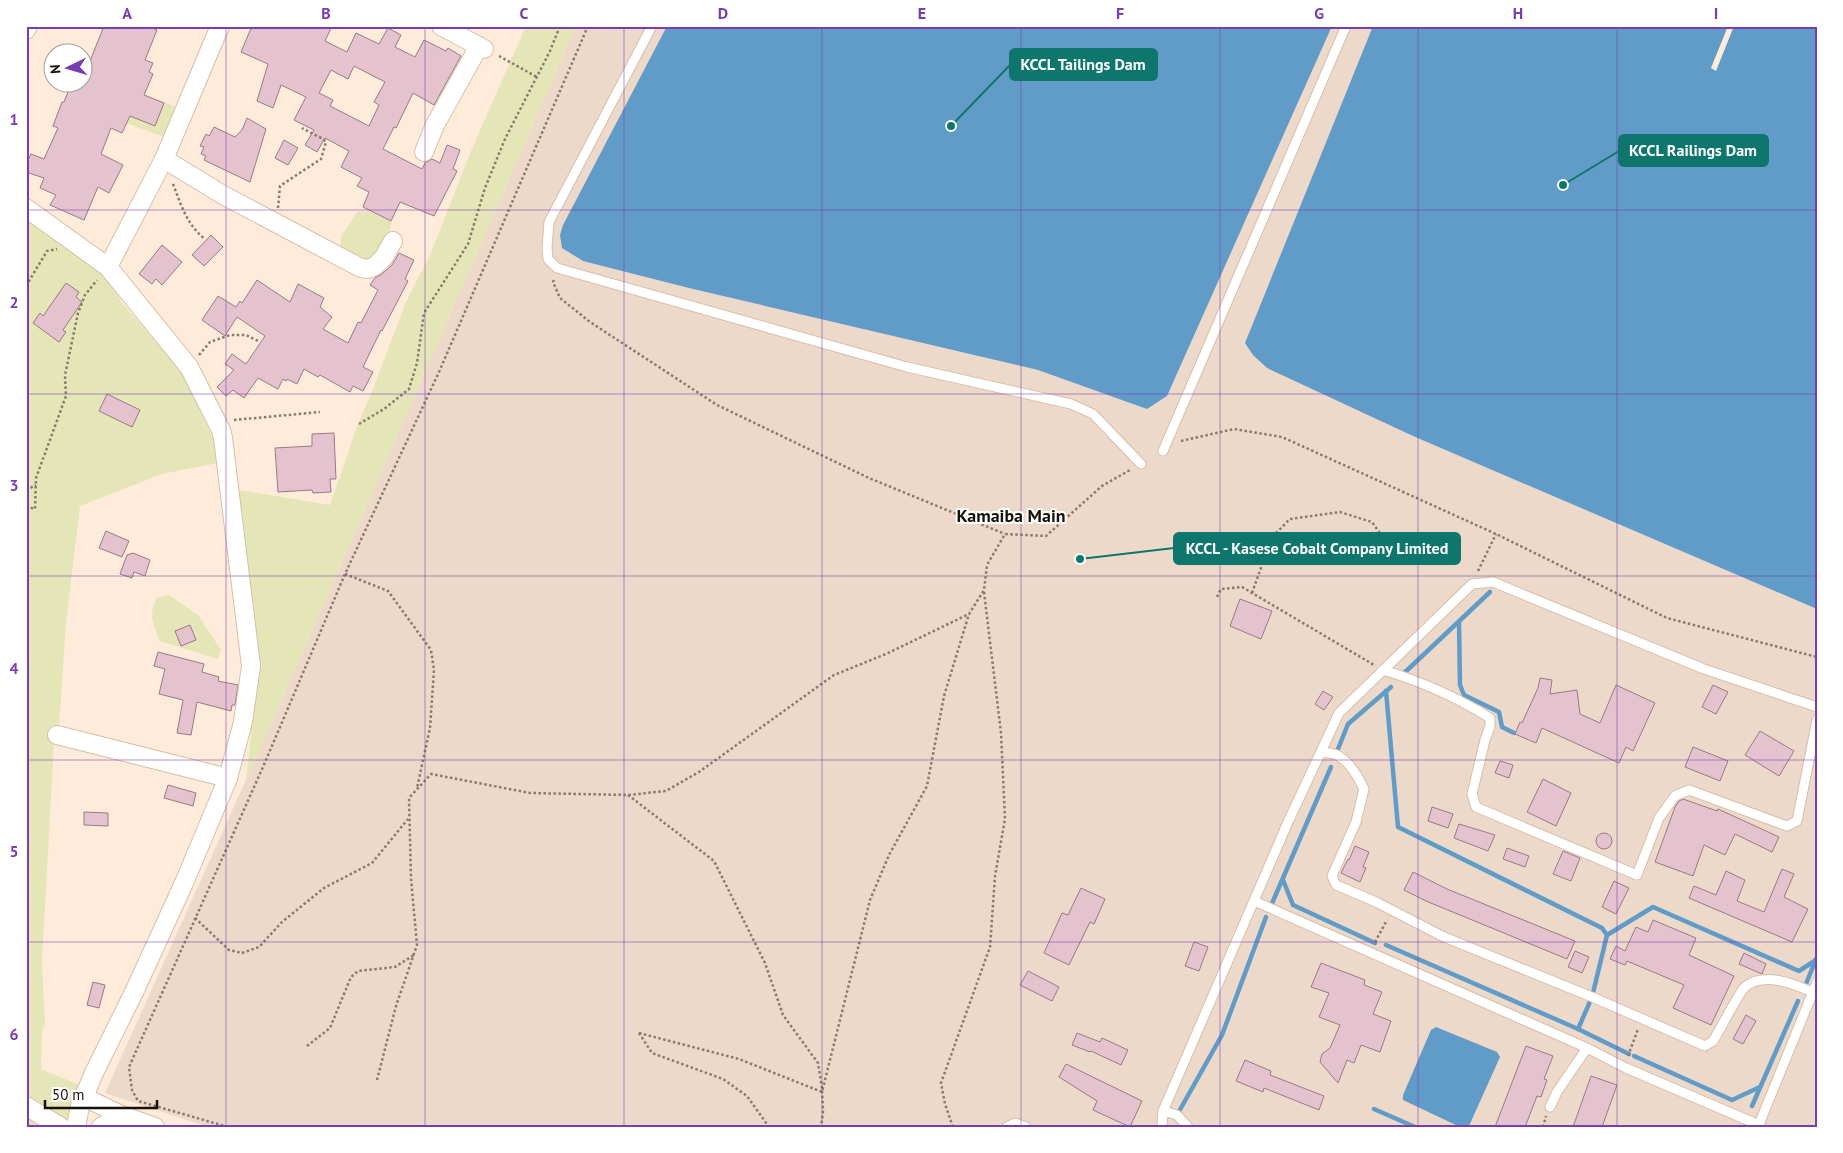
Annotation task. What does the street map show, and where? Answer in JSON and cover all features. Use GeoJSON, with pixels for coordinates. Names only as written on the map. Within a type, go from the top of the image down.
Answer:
{"type":"FeatureCollection","features":[{"type":"Feature","properties":{"kind":"street"},"geometry":{"type":"LineString","coordinates":[[26,30],[28,26]]}},
{"type":"Feature","properties":{"kind":"street"},"geometry":{"type":"LineString","coordinates":[[108,267],[164,159],[220,26]]}},
{"type":"Feature","properties":{"kind":"street"},"geometry":{"type":"LineString","coordinates":[[424,152],[435,125],[481,47],[441,26]]}},
{"type":"Feature","properties":{"kind":"street"},"geometry":{"type":"LineString","coordinates":[[164,159],[222,195],[361,268],[368,269],[375,266],[384,257],[393,241]]}},
{"type":"Feature","properties":{"kind":"street"},"geometry":{"type":"LineString","coordinates":[[26,208],[108,267],[189,367],[223,438],[251,666],[243,722],[228,778],[180,892],[84,1097],[77,1117],[76,1127]]}},
{"type":"Feature","properties":{"kind":"street"},"geometry":{"type":"LineString","coordinates":[[57,735],[228,778]]}},
{"type":"Feature","properties":{"kind":"street"},"geometry":{"type":"LineString","coordinates":[[84,1097],[121,1115],[155,1127]]}},
{"type":"Feature","properties":{"kind":"street"},"geometry":{"type":"LineString","coordinates":[[26,1106],[61,1127]]}},
{"type":"Feature","properties":{"kind":"street"},"geometry":{"type":"LineString","coordinates":[[101,1127],[121,1115]]}},
{"type":"Feature","properties":{"kind":"lane"},"geometry":{"type":"LineString","coordinates":[[652,26],[549,222],[548,259],[557,268],[907,366],[1071,404],[1093,414],[1141,464]]}},
{"type":"Feature","properties":{"kind":"lane"},"geometry":{"type":"LineString","coordinates":[[1163,451],[1346,26]]}},
{"type":"Feature","properties":{"kind":"lane"},"geometry":{"type":"LineString","coordinates":[[1162,1127],[1163,1111],[1254,901],[1339,713],[1472,584],[1493,582],[1704,669],[1817,707]]}},
{"type":"Feature","properties":{"kind":"lane"},"geometry":{"type":"LineString","coordinates":[[1384,670],[1401,675],[1472,707],[1490,718],[1490,726],[1472,794],[1476,807],[1637,876],[1659,818],[1675,796],[1689,790],[1787,826],[1797,821],[1817,720]]}},
{"type":"Feature","properties":{"kind":"lane"},"geometry":{"type":"LineString","coordinates":[[1321,752],[1336,754],[1357,773],[1364,789],[1356,822],[1332,876],[1336,885],[1376,902],[1444,936],[1642,1018],[1704,1046],[1713,1041],[1744,988],[1759,981],[1780,980],[1812,992]]}},
{"type":"Feature","properties":{"kind":"lane"},"geometry":{"type":"LineString","coordinates":[[1254,901],[1759,1126],[1817,982]]}},
{"type":"Feature","properties":{"kind":"lane"},"geometry":{"type":"LineString","coordinates":[[1550,1107],[1556,1092],[1587,1048]]}},
{"type":"Feature","properties":{"kind":"lane"},"geometry":{"type":"LineString","coordinates":[[1163,1111],[1177,1115],[1188,1127]]}},
{"type":"Feature","properties":{"kind":"lane"},"geometry":{"type":"LineString","coordinates":[[1007,1127],[1015,1123],[1026,1127]]}},
{"type":"Feature","properties":{"kind":"path"},"geometry":{"type":"LineString","coordinates":[[360,424],[384,409],[409,389],[417,363],[424,313],[468,244],[485,188],[505,139],[537,77],[560,26]]}},
{"type":"Feature","properties":{"kind":"path"},"geometry":{"type":"LineString","coordinates":[[228,1127],[138,1101],[132,1090],[129,1067],[263,767],[345,574],[439,372],[588,26]]}},
{"type":"Feature","properties":{"kind":"path"},"geometry":{"type":"LineString","coordinates":[[481,47],[537,77]]}},
{"type":"Feature","properties":{"kind":"path"},"geometry":{"type":"LineString","coordinates":[[274,222],[279,205],[280,186],[320,159],[326,142],[323,138],[302,128]]}},
{"type":"Feature","properties":{"kind":"path"},"geometry":{"type":"LineString","coordinates":[[164,159],[185,216],[196,232],[205,239]]}},
{"type":"Feature","properties":{"kind":"path"},"geometry":{"type":"LineString","coordinates":[[26,286],[47,251],[78,245]]}},
{"type":"Feature","properties":{"kind":"path"},"geometry":{"type":"LineString","coordinates":[[26,506],[35,509],[36,478],[66,396],[65,375],[78,313],[85,295],[108,267]]}},
{"type":"Feature","properties":{"kind":"path"},"geometry":{"type":"LineString","coordinates":[[557,268],[553,282],[560,298],[590,322],[717,405],[869,478],[1005,534],[1046,536],[1102,486],[1141,464]]}},
{"type":"Feature","properties":{"kind":"path"},"geometry":{"type":"LineString","coordinates":[[189,367],[210,342],[230,336],[246,335],[260,342]]}},
{"type":"Feature","properties":{"kind":"path"},"geometry":{"type":"LineString","coordinates":[[215,422],[320,412]]}},
{"type":"Feature","properties":{"kind":"path"},"geometry":{"type":"LineString","coordinates":[[1163,451],[1184,439],[1234,429],[1282,437],[1496,534],[1667,618],[1817,656]]}},
{"type":"Feature","properties":{"kind":"path"},"geometry":{"type":"LineString","coordinates":[[26,490],[36,484]]}},
{"type":"Feature","properties":{"kind":"path"},"geometry":{"type":"LineString","coordinates":[[1252,593],[1272,537],[1290,519],[1340,512],[1372,522],[1391,549]]}},
{"type":"Feature","properties":{"kind":"path"},"geometry":{"type":"LineString","coordinates":[[953,1127],[945,1104],[941,1083],[990,947],[995,876],[1005,819],[1001,733],[984,590],[988,565],[1005,534]]}},
{"type":"Feature","properties":{"kind":"path"},"geometry":{"type":"LineString","coordinates":[[1472,584],[1496,534]]}},
{"type":"Feature","properties":{"kind":"path"},"geometry":{"type":"LineString","coordinates":[[345,574],[388,592],[431,650],[434,670],[430,728],[416,790]]}},
{"type":"Feature","properties":{"kind":"path"},"geometry":{"type":"LineString","coordinates":[[1217,597],[1221,589],[1242,587],[1384,670]]}},
{"type":"Feature","properties":{"kind":"path"},"geometry":{"type":"LineString","coordinates":[[822,1092],[870,900],[889,855],[927,786],[944,696],[969,614],[984,590]]}},
{"type":"Feature","properties":{"kind":"path"},"geometry":{"type":"LineString","coordinates":[[377,1080],[396,1006],[417,946],[410,879],[409,798],[430,774],[530,794],[628,795],[666,792],[699,772],[834,675],[886,654],[969,614]]}},
{"type":"Feature","properties":{"kind":"path"},"geometry":{"type":"LineString","coordinates":[[628,795],[714,861],[765,963],[783,1014],[818,1063],[824,1112],[821,1127]]}},
{"type":"Feature","properties":{"kind":"path"},"geometry":{"type":"LineString","coordinates":[[195,918],[229,950],[242,953],[259,947],[282,922],[324,888],[372,863],[409,818]]}},
{"type":"Feature","properties":{"kind":"path"},"geometry":{"type":"LineString","coordinates":[[1371,952],[1392,910]]}},
{"type":"Feature","properties":{"kind":"path"},"geometry":{"type":"LineString","coordinates":[[308,1046],[330,1028],[351,977],[358,971],[395,967],[414,955]]}},
{"type":"Feature","properties":{"kind":"path"},"geometry":{"type":"LineString","coordinates":[[1626,1068],[1642,1018]]}},
{"type":"Feature","properties":{"kind":"path"},"geometry":{"type":"LineString","coordinates":[[769,1127],[747,1096],[739,1090],[723,1079],[652,1053],[640,1033],[739,1059],[822,1092]]}},
{"type":"Feature","properties":{"kind":"shaded area"},"geometry":{"type":"Polygon","coordinates":[[[576,26],[1817,26],[1817,1122],[1814,1127],[208,1127],[105,1093],[267,733],[576,26]]]}},
{"type":"Feature","properties":{"kind":"green space"},"geometry":{"type":"Polygon","coordinates":[[[526,26],[576,26],[246,781],[251,735],[252,661],[238,490],[330,505],[358,424],[406,302],[430,255],[471,151],[526,26]]]}},
{"type":"Feature","properties":{"kind":"green space"},"geometry":{"type":"Polygon","coordinates":[[[104,78],[179,108],[167,138],[90,110],[104,78]]]}},
{"type":"Feature","properties":{"kind":"green space"},"geometry":{"type":"Polygon","coordinates":[[[369,211],[392,222],[384,249],[374,259],[360,263],[340,255],[341,237],[357,212],[369,211]]]}},
{"type":"Feature","properties":{"kind":"green space"},"geometry":{"type":"Polygon","coordinates":[[[26,213],[107,278],[121,302],[181,370],[214,440],[218,463],[162,474],[80,506],[66,623],[59,727],[54,743],[42,961],[45,1025],[42,1031],[41,1069],[87,1088],[80,1105],[88,1127],[26,1127],[26,535],[28,522],[26,521],[26,213]]]}},
{"type":"Feature","properties":{"kind":"green space"},"geometry":{"type":"Polygon","coordinates":[[[169,595],[198,615],[221,650],[218,659],[160,641],[152,614],[157,598],[169,595]]]}},
{"type":"Feature","properties":{"kind":"water"},"geometry":{"type":"Polygon","coordinates":[[[667,26],[1332,26],[1167,396],[1147,409],[1038,370],[689,288],[583,261],[562,248],[560,235],[563,225],[667,26]]]}},
{"type":"Feature","properties":{"kind":"water"},"geometry":{"type":"Polygon","coordinates":[[[1373,26],[1817,26],[1817,609],[1413,436],[1267,368],[1253,355],[1245,343],[1373,26]]]}},
{"type":"Feature","properties":{"kind":"water"},"geometry":{"type":"Polygon","coordinates":[[[1436,1027],[1497,1052],[1500,1057],[1469,1126],[1460,1127],[1403,1100],[1403,1095],[1431,1030],[1436,1027]]]}},
{"type":"Feature","properties":{"kind":"pier"},"geometry":{"type":"Polygon","coordinates":[[[1728,26],[1734,26],[1716,71],[1711,68],[1728,26]]]}},
{"type":"Feature","properties":{"kind":"building"},"geometry":{"type":"Polygon","coordinates":[[[104,26],[148,26],[157,30],[145,60],[153,63],[149,72],[153,74],[144,95],[164,103],[155,126],[130,116],[122,133],[111,128],[101,154],[123,165],[109,193],[98,187],[84,220],[50,205],[56,195],[40,188],[44,178],[26,172],[26,165],[31,154],[44,159],[58,128],[53,126],[68,92],[92,92],[92,56],[104,26]]]}},
{"type":"Feature","properties":{"kind":"building"},"geometry":{"type":"Polygon","coordinates":[[[252,26],[332,26],[325,41],[347,52],[356,33],[379,44],[388,28],[401,35],[395,47],[415,57],[424,40],[446,51],[448,48],[461,56],[434,105],[413,93],[396,128],[394,127],[383,149],[422,169],[425,163],[432,159],[440,163],[447,145],[460,150],[453,169],[457,171],[434,216],[400,202],[391,221],[363,207],[369,192],[357,186],[362,178],[341,167],[349,151],[325,138],[317,152],[305,145],[314,130],[294,120],[306,97],[281,85],[273,108],[257,101],[268,64],[241,52],[252,26]],[[354,66],[348,79],[331,70],[319,93],[333,100],[330,106],[369,126],[379,105],[374,102],[385,82],[354,66]]]}},
{"type":"Feature","properties":{"kind":"building"},"geometry":{"type":"Polygon","coordinates":[[[247,118],[266,129],[250,182],[204,160],[206,156],[201,154],[204,147],[200,146],[206,134],[209,136],[214,127],[235,137],[242,130],[247,118]]]}},
{"type":"Feature","properties":{"kind":"building"},"geometry":{"type":"Polygon","coordinates":[[[284,140],[298,148],[288,165],[275,158],[284,140]]]}},
{"type":"Feature","properties":{"kind":"building"},"geometry":{"type":"Polygon","coordinates":[[[211,235],[223,247],[204,266],[192,255],[211,235]]]}},
{"type":"Feature","properties":{"kind":"building"},"geometry":{"type":"Polygon","coordinates":[[[162,245],[182,262],[162,285],[156,279],[152,284],[139,274],[162,245]]]}},
{"type":"Feature","properties":{"kind":"building"},"geometry":{"type":"Polygon","coordinates":[[[399,253],[414,260],[405,279],[408,281],[363,367],[373,372],[363,391],[353,386],[350,392],[320,375],[318,377],[304,369],[297,384],[283,379],[278,389],[258,378],[244,398],[233,390],[226,396],[217,387],[234,370],[225,364],[232,354],[246,364],[265,336],[237,317],[225,336],[202,320],[218,296],[236,307],[240,301],[242,303],[257,280],[290,302],[298,284],[324,298],[320,307],[332,317],[323,329],[348,343],[358,322],[361,323],[378,290],[370,285],[375,278],[392,265],[399,253]]]}},
{"type":"Feature","properties":{"kind":"building"},"geometry":{"type":"Polygon","coordinates":[[[66,283],[79,292],[76,297],[82,302],[63,330],[66,332],[59,342],[33,323],[40,313],[43,316],[66,283]]]}},
{"type":"Feature","properties":{"kind":"building"},"geometry":{"type":"Polygon","coordinates":[[[107,394],[140,410],[132,427],[99,411],[107,394]]]}},
{"type":"Feature","properties":{"kind":"building"},"geometry":{"type":"Polygon","coordinates":[[[334,433],[336,479],[330,479],[331,492],[313,493],[312,490],[278,492],[275,448],[312,446],[312,434],[334,433]]]}},
{"type":"Feature","properties":{"kind":"building"},"geometry":{"type":"Polygon","coordinates":[[[106,531],[129,541],[122,557],[99,548],[106,531]]]}},
{"type":"Feature","properties":{"kind":"building"},"geometry":{"type":"Polygon","coordinates":[[[133,553],[150,560],[145,576],[134,572],[132,578],[120,574],[127,555],[133,553]]]}},
{"type":"Feature","properties":{"kind":"building"},"geometry":{"type":"Polygon","coordinates":[[[1240,599],[1272,611],[1261,639],[1230,626],[1240,599]]]}},
{"type":"Feature","properties":{"kind":"building"},"geometry":{"type":"Polygon","coordinates":[[[190,625],[196,640],[181,646],[175,631],[190,625]]]}},
{"type":"Feature","properties":{"kind":"building"},"geometry":{"type":"Polygon","coordinates":[[[158,652],[204,664],[202,672],[219,677],[218,681],[238,685],[235,705],[232,705],[231,711],[197,702],[191,735],[177,733],[183,700],[159,694],[165,669],[154,666],[158,652]]]}},
{"type":"Feature","properties":{"kind":"building"},"geometry":{"type":"Polygon","coordinates":[[[1540,678],[1552,680],[1550,694],[1577,690],[1580,714],[1600,723],[1616,685],[1655,703],[1633,751],[1626,747],[1619,763],[1542,728],[1536,743],[1515,734],[1538,688],[1540,678]]]}},
{"type":"Feature","properties":{"kind":"building"},"geometry":{"type":"Polygon","coordinates":[[[1713,685],[1728,692],[1716,714],[1702,707],[1713,685]]]}},
{"type":"Feature","properties":{"kind":"building"},"geometry":{"type":"Polygon","coordinates":[[[1323,691],[1333,697],[1324,710],[1315,704],[1323,691]]]}},
{"type":"Feature","properties":{"kind":"building"},"geometry":{"type":"Polygon","coordinates":[[[1760,731],[1794,751],[1779,776],[1745,755],[1760,731]]]}},
{"type":"Feature","properties":{"kind":"building"},"geometry":{"type":"Polygon","coordinates":[[[1693,747],[1728,761],[1720,781],[1685,767],[1693,747]]]}},
{"type":"Feature","properties":{"kind":"building"},"geometry":{"type":"Polygon","coordinates":[[[1500,761],[1513,765],[1509,778],[1495,773],[1500,761]]]}},
{"type":"Feature","properties":{"kind":"building"},"geometry":{"type":"Polygon","coordinates":[[[1543,779],[1571,793],[1556,826],[1527,812],[1543,779]]]}},
{"type":"Feature","properties":{"kind":"building"},"geometry":{"type":"Polygon","coordinates":[[[168,785],[196,793],[193,806],[164,798],[168,785]]]}},
{"type":"Feature","properties":{"kind":"building"},"geometry":{"type":"Polygon","coordinates":[[[1683,799],[1717,811],[1718,809],[1779,837],[1772,852],[1735,834],[1725,855],[1704,845],[1693,876],[1655,862],[1675,807],[1683,799]]]}},
{"type":"Feature","properties":{"kind":"building"},"geometry":{"type":"Polygon","coordinates":[[[1432,807],[1453,814],[1448,828],[1428,821],[1432,807]]]}},
{"type":"Feature","properties":{"kind":"building"},"geometry":{"type":"Polygon","coordinates":[[[84,812],[108,813],[108,826],[84,825],[84,812]]]}},
{"type":"Feature","properties":{"kind":"building"},"geometry":{"type":"Polygon","coordinates":[[[1459,824],[1495,835],[1488,851],[1454,838],[1459,824]]]}},
{"type":"Feature","properties":{"kind":"building"},"geometry":{"type":"Polygon","coordinates":[[[1604,833],[1612,841],[1604,849],[1596,841],[1604,833]]]}},
{"type":"Feature","properties":{"kind":"building"},"geometry":{"type":"Polygon","coordinates":[[[1355,846],[1369,852],[1363,867],[1366,868],[1360,882],[1341,873],[1355,846]]]}},
{"type":"Feature","properties":{"kind":"building"},"geometry":{"type":"Polygon","coordinates":[[[1507,848],[1529,856],[1525,867],[1503,859],[1507,848]]]}},
{"type":"Feature","properties":{"kind":"building"},"geometry":{"type":"Polygon","coordinates":[[[1563,851],[1580,858],[1571,881],[1553,874],[1563,851]]]}},
{"type":"Feature","properties":{"kind":"building"},"geometry":{"type":"Polygon","coordinates":[[[1782,869],[1794,874],[1784,897],[1808,909],[1792,942],[1689,898],[1694,886],[1716,895],[1726,871],[1745,880],[1737,901],[1764,912],[1782,869]]]}},
{"type":"Feature","properties":{"kind":"building"},"geometry":{"type":"Polygon","coordinates":[[[1413,872],[1447,889],[1575,941],[1567,959],[1426,901],[1404,890],[1413,872]]]}},
{"type":"Feature","properties":{"kind":"building"},"geometry":{"type":"Polygon","coordinates":[[[1614,881],[1629,888],[1616,914],[1602,907],[1614,881]]]}},
{"type":"Feature","properties":{"kind":"building"},"geometry":{"type":"Polygon","coordinates":[[[1081,888],[1105,899],[1094,924],[1090,922],[1069,965],[1044,953],[1062,913],[1068,915],[1081,888]]]}},
{"type":"Feature","properties":{"kind":"building"},"geometry":{"type":"Polygon","coordinates":[[[1653,920],[1696,938],[1689,955],[1734,976],[1711,1025],[1673,1008],[1684,985],[1627,961],[1625,965],[1610,959],[1616,946],[1625,951],[1636,927],[1648,932],[1653,920]]]}},
{"type":"Feature","properties":{"kind":"building"},"geometry":{"type":"Polygon","coordinates":[[[1194,942],[1208,947],[1199,971],[1185,966],[1194,942]]]}},
{"type":"Feature","properties":{"kind":"building"},"geometry":{"type":"Polygon","coordinates":[[[1575,951],[1589,957],[1582,973],[1568,967],[1575,951]]]}},
{"type":"Feature","properties":{"kind":"building"},"geometry":{"type":"Polygon","coordinates":[[[1744,953],[1766,964],[1762,974],[1739,964],[1744,953]]]}},
{"type":"Feature","properties":{"kind":"building"},"geometry":{"type":"Polygon","coordinates":[[[1321,963],[1365,980],[1364,985],[1382,992],[1373,1014],[1391,1021],[1380,1052],[1361,1045],[1354,1063],[1347,1060],[1338,1083],[1320,1062],[1322,1054],[1330,1048],[1340,1025],[1319,1017],[1329,993],[1311,987],[1321,963]]]}},
{"type":"Feature","properties":{"kind":"building"},"geometry":{"type":"Polygon","coordinates":[[[1028,971],[1059,987],[1052,1001],[1020,985],[1028,971]]]}},
{"type":"Feature","properties":{"kind":"building"},"geometry":{"type":"Polygon","coordinates":[[[93,982],[105,985],[99,1008],[87,1005],[93,982]]]}},
{"type":"Feature","properties":{"kind":"building"},"geometry":{"type":"Polygon","coordinates":[[[1746,1015],[1756,1021],[1743,1044],[1733,1039],[1746,1015]]]}},
{"type":"Feature","properties":{"kind":"building"},"geometry":{"type":"Polygon","coordinates":[[[1077,1033],[1100,1042],[1102,1038],[1128,1050],[1121,1065],[1091,1051],[1072,1045],[1077,1033]]]}},
{"type":"Feature","properties":{"kind":"building"},"geometry":{"type":"Polygon","coordinates":[[[1526,1046],[1553,1056],[1544,1079],[1547,1080],[1541,1097],[1537,1096],[1525,1127],[1495,1127],[1526,1046]]]}},
{"type":"Feature","properties":{"kind":"building"},"geometry":{"type":"Polygon","coordinates":[[[1245,1060],[1271,1071],[1270,1075],[1324,1096],[1319,1110],[1264,1088],[1263,1092],[1236,1081],[1245,1060]]]}},
{"type":"Feature","properties":{"kind":"building"},"geometry":{"type":"Polygon","coordinates":[[[1066,1064],[1142,1101],[1130,1127],[1093,1110],[1097,1101],[1059,1077],[1066,1064]]]}},
{"type":"Feature","properties":{"kind":"building"},"geometry":{"type":"Polygon","coordinates":[[[1591,1076],[1617,1085],[1602,1127],[1573,1127],[1591,1076]]]}},
{"type":"Feature","properties":{"kind":"waterway"},"geometry":{"type":"LineString","coordinates":[[1402,675],[1490,592]]}},
{"type":"Feature","properties":{"kind":"waterway"},"geometry":{"type":"LineString","coordinates":[[1459,622],[1460,685],[1464,695],[1499,712],[1502,727],[1514,733]]}},
{"type":"Feature","properties":{"kind":"waterway"},"geometry":{"type":"LineString","coordinates":[[1336,754],[1348,724],[1391,687]]}},
{"type":"Feature","properties":{"kind":"waterway"},"geometry":{"type":"LineString","coordinates":[[1386,691],[1398,827],[1602,928],[1607,935],[1592,997],[1578,1029]]}},
{"type":"Feature","properties":{"kind":"waterway"},"geometry":{"type":"LineString","coordinates":[[1270,908],[1331,767]]}},
{"type":"Feature","properties":{"kind":"waterway"},"geometry":{"type":"LineString","coordinates":[[1283,880],[1293,905],[1375,943]]}},
{"type":"Feature","properties":{"kind":"waterway"},"geometry":{"type":"LineString","coordinates":[[1607,935],[1653,907],[1799,971],[1816,960]]}},
{"type":"Feature","properties":{"kind":"waterway"},"geometry":{"type":"LineString","coordinates":[[1177,1115],[1222,1035],[1266,917]]}},
{"type":"Feature","properties":{"kind":"waterway"},"geometry":{"type":"LineString","coordinates":[[1386,945],[1578,1029],[1629,1054]]}},
{"type":"Feature","properties":{"kind":"waterway"},"geometry":{"type":"LineString","coordinates":[[1804,989],[1816,959]]}},
{"type":"Feature","properties":{"kind":"waterway"},"geometry":{"type":"LineString","coordinates":[[1752,1106],[1798,1001]]}},
{"type":"Feature","properties":{"kind":"waterway"},"geometry":{"type":"LineString","coordinates":[[1634,1056],[1732,1100],[1760,1087]]}},
{"type":"Feature","properties":{"kind":"waterway"},"geometry":{"type":"LineString","coordinates":[[1374,1109],[1415,1127]]}},
{"type":"Feature","properties":{"kind":"waterway"},"geometry":{"type":"LineString","coordinates":[[1745,1127],[1748,1120]]}},
{"type":"Feature","properties":{"kind":"place","name":"KCCL Tailings Dam"},"geometry":{"type":"Point","coordinates":[951,126]}},
{"type":"Feature","properties":{"kind":"place","name":"KCCL Railings Dam"},"geometry":{"type":"Point","coordinates":[1563,185]}},
{"type":"Feature","properties":{"kind":"place","name":"KCCL - Kasese Cobalt Company Limited"},"geometry":{"type":"Point","coordinates":[1080,559]}},
{"type":"Feature","properties":{"kind":"district","name":"Kamaiba Main"},"geometry":{"type":"Point","coordinates":[1011,516]}}]}
